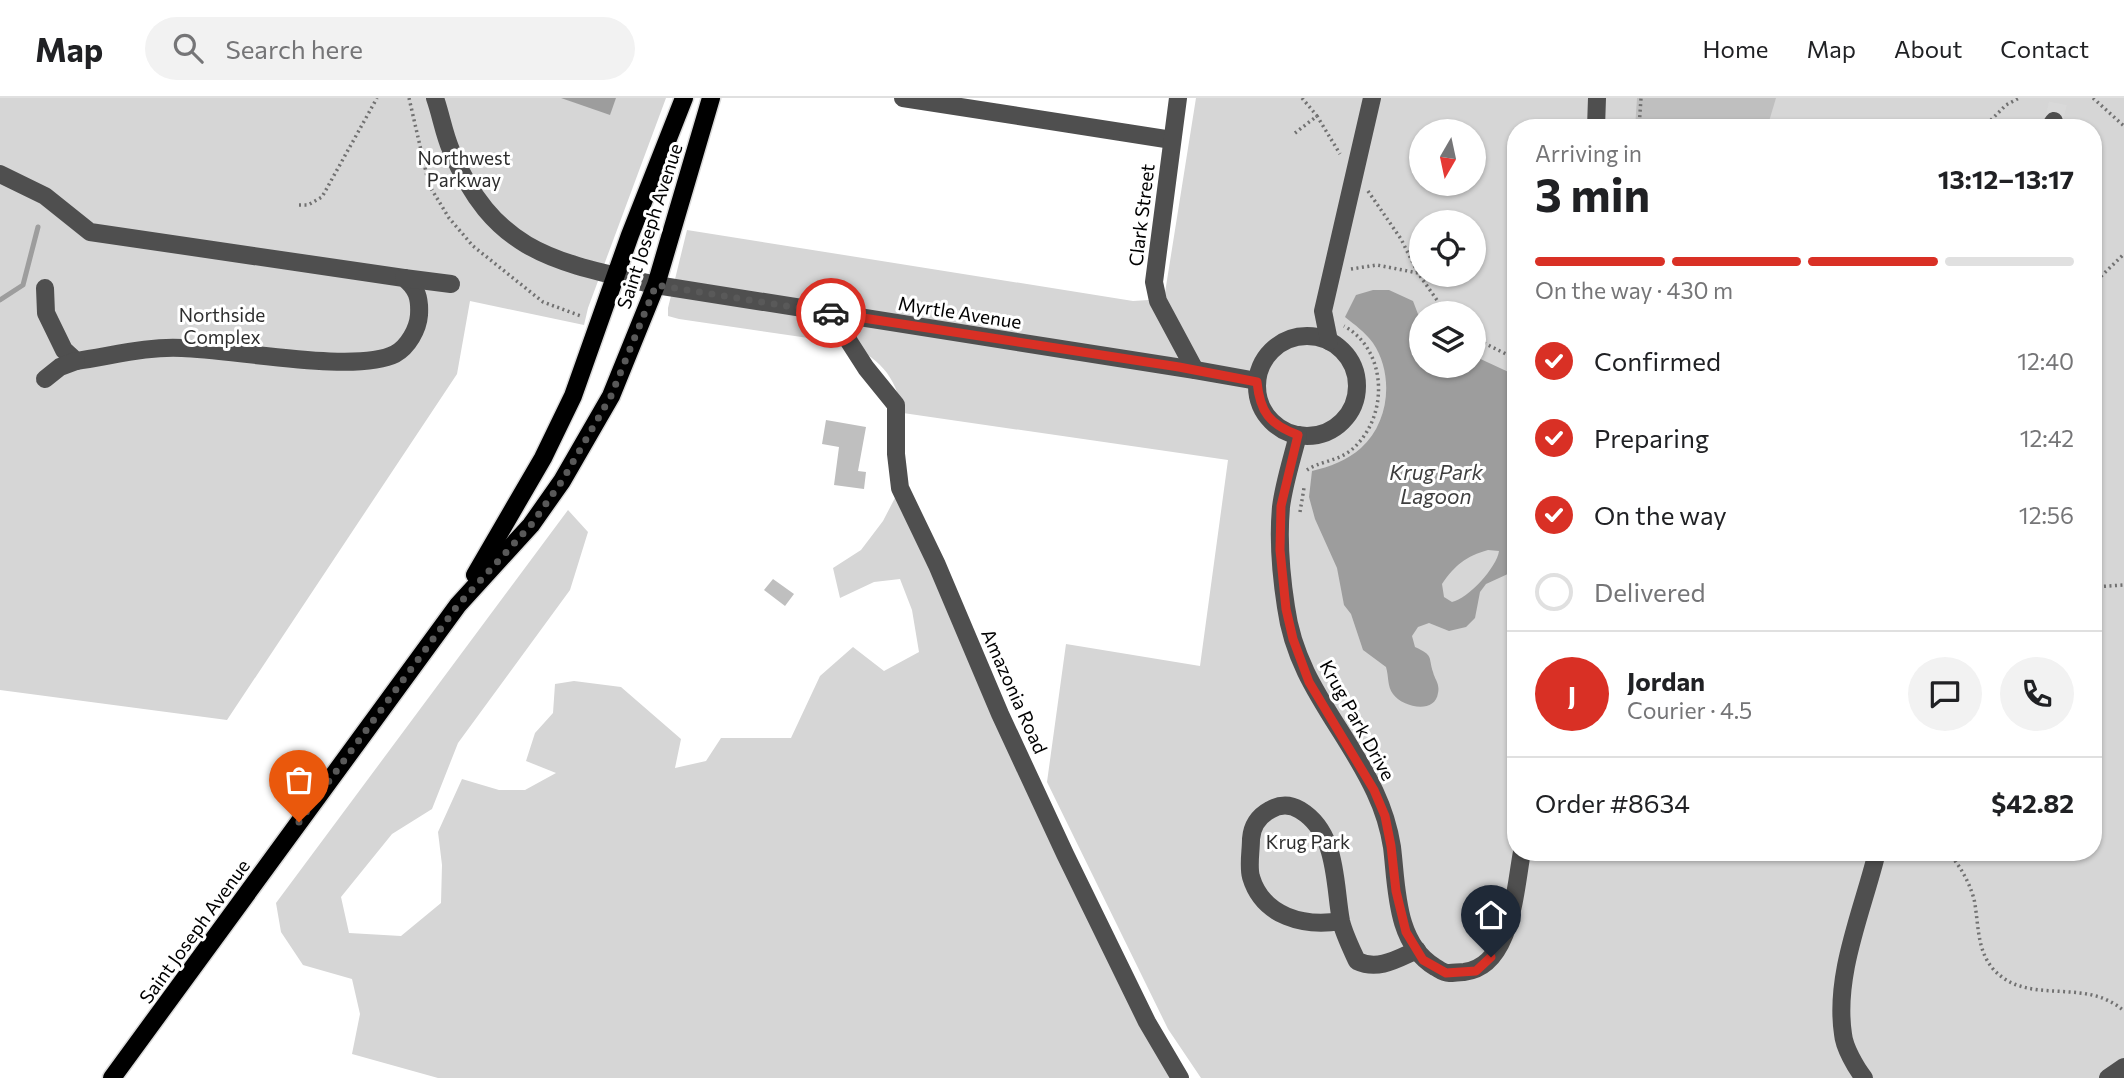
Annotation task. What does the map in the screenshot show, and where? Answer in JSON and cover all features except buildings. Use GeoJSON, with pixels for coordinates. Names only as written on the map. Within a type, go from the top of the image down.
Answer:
{"type":"FeatureCollection","features":[{"type":"Feature","properties":{"kind":"main road","name":"Saint Joseph Avenue"},"geometry":{"type":"LineString","coordinates":[[112,1078],[458,605],[543,458],[573,396],[684,98]]}},
{"type":"Feature","properties":{"kind":"main road","name":"Saint Joseph Avenue"},"geometry":{"type":"LineString","coordinates":[[458,605],[531,525],[562,481],[611,396],[656,285],[711,98]]}},
{"type":"Feature","properties":{"kind":"street"},"geometry":{"type":"LineString","coordinates":[[435,98],[450,149],[476,200],[508,233],[544,256],[617,276]]}},
{"type":"Feature","properties":{"kind":"street"},"geometry":{"type":"LineString","coordinates":[[903,98],[1172,140]]}},
{"type":"Feature","properties":{"kind":"street","name":"Clark Street"},"geometry":{"type":"LineString","coordinates":[[1178,98],[1154,282],[1158,301],[1195,370]]}},
{"type":"Feature","properties":{"kind":"street"},"geometry":{"type":"LineString","coordinates":[[1329,341],[1323,312],[1372,98]]}},
{"type":"Feature","properties":{"kind":"street"},"geometry":{"type":"LineString","coordinates":[[1596,119],[1597,98]]}},
{"type":"Feature","properties":{"kind":"street"},"geometry":{"type":"LineString","coordinates":[[0,174],[45,195],[90,232],[451,284]]}},
{"type":"Feature","properties":{"kind":"street","name":"Myrtle Avenue"},"geometry":{"type":"LineString","coordinates":[[617,276],[656,285],[1257,382]]}},
{"type":"Feature","properties":{"kind":"street"},"geometry":{"type":"LineString","coordinates":[[45,379],[60,367],[76,362],[180,347],[318,360],[370,361],[396,354],[411,339],[419,322],[420,300],[414,286],[404,278]]}},
{"type":"Feature","properties":{"kind":"street"},"geometry":{"type":"LineString","coordinates":[[45,288],[46,313],[64,350],[76,362]]}},
{"type":"Feature","properties":{"kind":"street","name":"Amazonia Road"},"geometry":{"type":"LineString","coordinates":[[847,315],[848,340],[866,368],[896,405],[900,488],[1065,854],[1147,1022],[1180,1078]]}},
{"type":"Feature","properties":{"kind":"street"},"geometry":{"type":"LineString","coordinates":[[1310,336],[1329,341],[1345,355],[1355,373],[1357,387],[1348,414],[1338,425],[1312,436],[1298,435],[1281,429],[1267,416],[1258,400],[1257,382],[1262,363],[1274,348],[1291,338],[1310,336]]}},
{"type":"Feature","properties":{"kind":"street","name":"Krug Park Drive"},"geometry":{"type":"LineString","coordinates":[[1298,435],[1281,506],[1280,550],[1286,609],[1293,639],[1309,682],[1374,790],[1385,816],[1396,891],[1406,932],[1423,960],[1446,973],[1476,971],[1491,957],[1503,939],[1513,911],[1521,861]]}},
{"type":"Feature","properties":{"kind":"street"},"geometry":{"type":"LineString","coordinates":[[1342,921],[1313,924],[1275,913],[1260,897],[1251,875],[1251,835],[1260,815],[1277,806],[1291,805],[1308,815],[1327,843],[1337,878],[1342,921],[1357,961],[1368,966],[1391,962],[1418,950]]}},
{"type":"Feature","properties":{"kind":"street"},"geometry":{"type":"LineString","coordinates":[[1864,1078],[1843,1037],[1842,1012],[1846,969],[1875,861]]}},
{"type":"Feature","properties":{"kind":"street"},"geometry":{"type":"LineString","coordinates":[[2108,1078],[2124,1068]]}},
{"type":"Feature","properties":{"kind":"path"},"geometry":{"type":"LineString","coordinates":[[299,205],[308,205],[322,197],[377,98]]}},
{"type":"Feature","properties":{"kind":"path"},"geometry":{"type":"LineString","coordinates":[[1302,98],[1317,116],[1345,162]]}},
{"type":"Feature","properties":{"kind":"path"},"geometry":{"type":"LineString","coordinates":[[1640,119],[1641,98]]}},
{"type":"Feature","properties":{"kind":"path"},"geometry":{"type":"LineString","coordinates":[[1992,119],[2006,105],[2019,98]]}},
{"type":"Feature","properties":{"kind":"path"},"geometry":{"type":"LineString","coordinates":[[2093,98],[2124,126]]}},
{"type":"Feature","properties":{"kind":"path"},"geometry":{"type":"LineString","coordinates":[[1295,134],[1317,116]]}},
{"type":"Feature","properties":{"kind":"path"},"geometry":{"type":"LineString","coordinates":[[1362,182],[1409,255]]}},
{"type":"Feature","properties":{"kind":"path"},"geometry":{"type":"LineString","coordinates":[[2102,275],[2124,254]]}},
{"type":"Feature","properties":{"kind":"path"},"geometry":{"type":"LineString","coordinates":[[1342,274],[1362,266],[1377,265],[1409,271]]}},
{"type":"Feature","properties":{"kind":"path"},"geometry":{"type":"LineString","coordinates":[[1300,512],[1307,468],[1337,460],[1350,452],[1363,439],[1376,411],[1378,382],[1374,362],[1358,335],[1339,323]]}},
{"type":"Feature","properties":{"kind":"path"},"geometry":{"type":"LineString","coordinates":[[1486,344],[1507,354]]}},
{"type":"Feature","properties":{"kind":"path"},"geometry":{"type":"LineString","coordinates":[[2102,585],[2124,585]]}},
{"type":"Feature","properties":{"kind":"path"},"geometry":{"type":"LineString","coordinates":[[1954,861],[1969,884],[1982,947],[1996,972],[2031,989],[2092,993],[2108,999],[2124,1011]]}},
{"type":"Feature","properties":{"kind":"green space","name":"Northside Complex"},"geometry":{"type":"Polygon","coordinates":[[[0,98],[666,98],[584,325],[470,301],[457,374],[227,720],[0,690],[0,98]]]}},
{"type":"Feature","properties":{"kind":"green space","name":"Krug Park"},"geometry":{"type":"Polygon","coordinates":[[[1196,98],[2124,98],[2124,1078],[1201,1078],[1168,1029],[1047,782],[1066,644],[1200,666],[1228,460],[903,413],[890,377],[876,361],[856,348],[843,343],[668,316],[687,230],[1133,301],[1164,299],[1196,98]]]}},
{"type":"Feature","properties":{"kind":"green space"},"geometry":{"type":"Polygon","coordinates":[[[897,494],[1177,1078],[438,1078],[352,1054],[360,1014],[352,979],[303,965],[281,932],[276,903],[568,510],[588,532],[570,590],[458,743],[432,809],[392,834],[341,897],[349,933],[401,936],[441,903],[442,865],[438,832],[462,779],[499,790],[525,790],[556,773],[526,761],[535,733],[553,713],[555,684],[574,681],[621,687],[681,739],[675,768],[706,761],[721,738],[791,738],[820,676],[853,647],[884,671],[919,652],[912,610],[900,579],[874,582],[840,598],[833,568],[861,550],[883,521],[897,494]]]}},
{"type":"Feature","properties":{"kind":"water"},"geometry":{"type":"Polygon","coordinates":[[[561,98],[616,98],[610,115],[561,98]]]}},
{"type":"Feature","properties":{"kind":"water","name":"Krug Park Lagoon"},"geometry":{"type":"Polygon","coordinates":[[[1373,290],[1389,290],[1413,301],[1409,301],[1409,378],[1486,378],[1486,362],[1507,371],[1507,574],[1486,584],[1480,592],[1475,618],[1466,627],[1449,631],[1429,623],[1418,627],[1412,636],[1415,647],[1429,657],[1438,687],[1436,700],[1425,706],[1410,705],[1397,699],[1390,688],[1386,667],[1363,650],[1351,614],[1344,605],[1337,568],[1315,519],[1309,497],[1312,471],[1338,462],[1361,448],[1371,437],[1383,412],[1386,397],[1384,369],[1380,355],[1367,335],[1345,317],[1356,295],[1373,290]],[[1488,550],[1462,562],[1442,584],[1444,597],[1452,602],[1459,600],[1473,589],[1493,565],[1499,551],[1488,550]]]}},
{"type":"Feature","properties":{"kind":"waterway"},"geometry":{"type":"LineString","coordinates":[[0,300],[23,285],[38,227]]}},
{"type":"Feature","properties":{"kind":"tunnel"},"geometry":{"type":"LineString","coordinates":[[2054,119],[2059,98]]}},
{"type":"Feature","properties":{"kind":"way so far"},"geometry":{"type":"LineString","coordinates":[[299,822],[458,605],[531,525],[562,481],[611,396],[656,285],[831,313]]}},
{"type":"Feature","properties":{"kind":"route"},"geometry":{"type":"LineString","coordinates":[[831,313],[1179,367],[1257,382],[1258,400],[1267,416],[1281,429],[1298,435],[1281,506],[1280,550],[1286,609],[1293,639],[1309,682],[1374,790],[1385,816],[1396,891],[1406,932],[1423,960],[1446,973],[1476,971],[1491,957]]}},
{"type":"Feature","properties":{"kind":"park label","name":"Northwest Parkway"},"geometry":{"type":"Point","coordinates":[464,168]}}]}
